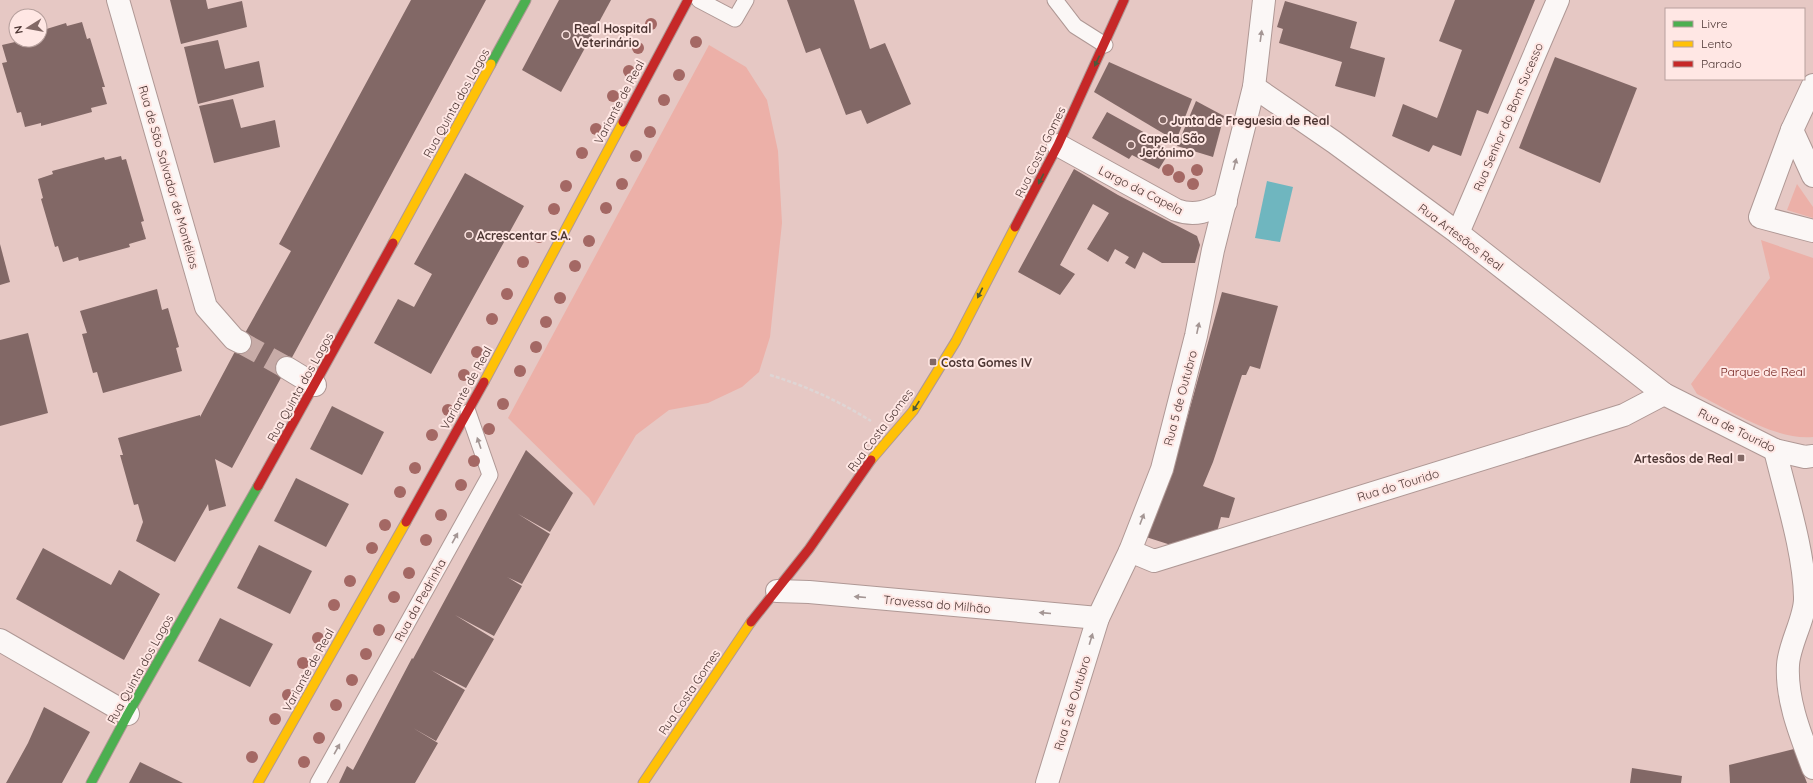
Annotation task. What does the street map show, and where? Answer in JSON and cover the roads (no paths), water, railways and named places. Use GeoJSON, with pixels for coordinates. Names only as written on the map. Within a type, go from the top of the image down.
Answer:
{"type":"FeatureCollection","features":[{"type":"Feature","properties":{"kind":"street","name":"Rua de São Salvador de Montélios"},"geometry":{"type":"LineString","coordinates":[[118,0],[206,307],[234,339],[240,342]]}},
{"type":"Feature","properties":{"kind":"street","name":"Rua Quinta dos Lagos"},"geometry":{"type":"LineString","coordinates":[[91,783],[128,714],[315,385],[526,0]]}},
{"type":"Feature","properties":{"kind":"street","name":"Variante de Real"},"geometry":{"type":"LineString","coordinates":[[258,783],[468,412],[688,0]]}},
{"type":"Feature","properties":{"kind":"street","name":"Rua Costa Gomes"},"geometry":{"type":"LineString","coordinates":[[643,783],[747,627],[809,549],[879,449],[913,411],[956,341],[984,285],[1018,224],[1058,146],[1124,0]]}},
{"type":"Feature","properties":{"kind":"street","name":"Rua 5 de Outubro"},"geometry":{"type":"LineString","coordinates":[[1047,783],[1098,618],[1130,551],[1162,469],[1196,336],[1214,250],[1254,86],[1264,0]]}},
{"type":"Feature","properties":{"kind":"street","name":"Rua Senhor do Bom Sucesso"},"geometry":{"type":"LineString","coordinates":[[1458,233],[1558,0]]}},
{"type":"Feature","properties":{"kind":"street"},"geometry":{"type":"LineString","coordinates":[[1813,85],[1792,130],[1760,217],[1813,231]]}},
{"type":"Feature","properties":{"kind":"street","name":"Rua Artesãos Real"},"geometry":{"type":"LineString","coordinates":[[1254,86],[1334,142],[1458,233],[1664,394]]}},
{"type":"Feature","properties":{"kind":"street"},"geometry":{"type":"LineString","coordinates":[[1792,130],[1813,176]]}},
{"type":"Feature","properties":{"kind":"street","name":"Largo da Capela"},"geometry":{"type":"LineString","coordinates":[[1058,146],[1186,214],[1207,212],[1226,202]]}},
{"type":"Feature","properties":{"kind":"street"},"geometry":{"type":"LineString","coordinates":[[287,368],[315,385]]}},
{"type":"Feature","properties":{"kind":"street","name":"Rua do Tourido"},"geometry":{"type":"LineString","coordinates":[[1130,551],[1154,561],[1624,415],[1664,394]]}},
{"type":"Feature","properties":{"kind":"street","name":"Rua de Tourido"},"geometry":{"type":"LineString","coordinates":[[1664,394],[1775,450],[1806,457],[1813,456]]}},
{"type":"Feature","properties":{"kind":"street"},"geometry":{"type":"LineString","coordinates":[[1775,450],[1803,569],[1806,599],[1788,664],[1790,694],[1797,726],[1813,768]]}},
{"type":"Feature","properties":{"kind":"street","name":"Travessa do Milhão"},"geometry":{"type":"LineString","coordinates":[[777,591],[809,592],[1098,618]]}},
{"type":"Feature","properties":{"kind":"street"},"geometry":{"type":"LineString","coordinates":[[0,640],[128,714]]}},
{"type":"Feature","properties":{"kind":"lane"},"geometry":{"type":"LineString","coordinates":[[698,0],[735,20],[746,0]]}},
{"type":"Feature","properties":{"kind":"lane"},"geometry":{"type":"LineString","coordinates":[[1055,0],[1075,26],[1104,45]]}},
{"type":"Feature","properties":{"kind":"lane","name":"Rua da Pedrinha"},"geometry":{"type":"LineString","coordinates":[[318,783],[490,475],[468,412]]}},
{"type":"Feature","properties":{"kind":"water"},"geometry":{"type":"Polygon","coordinates":[[[1267,181],[1293,187],[1280,242],[1255,238],[1267,181]]]}},
{"type":"Feature","properties":{"kind":"tunnel"},"geometry":{"type":"LineString","coordinates":[[240,342],[287,368]]}},
{"type":"Feature","properties":{"kind":"place","name":"Real Hospital Veterinário"},"geometry":{"type":"Point","coordinates":[566,35]}},
{"type":"Feature","properties":{"kind":"place","name":"Junta de Freguesia de Real"},"geometry":{"type":"Point","coordinates":[1163,120]}},
{"type":"Feature","properties":{"kind":"place","name":"Capela São Jerónimo"},"geometry":{"type":"Point","coordinates":[1131,145]}},
{"type":"Feature","properties":{"kind":"place","name":"Acrescentar S.A."},"geometry":{"type":"Point","coordinates":[469,235]}},
{"type":"Feature","properties":{"kind":"place","name":"Costa Gomes IV"},"geometry":{"type":"Point","coordinates":[933,362]}},
{"type":"Feature","properties":{"kind":"place","name":"Artesãos de Real"},"geometry":{"type":"Point","coordinates":[1741,458]}},
{"type":"Feature","properties":{"kind":"park label","name":"Parque de Real"},"geometry":{"type":"Point","coordinates":[1763,371]}}]}
